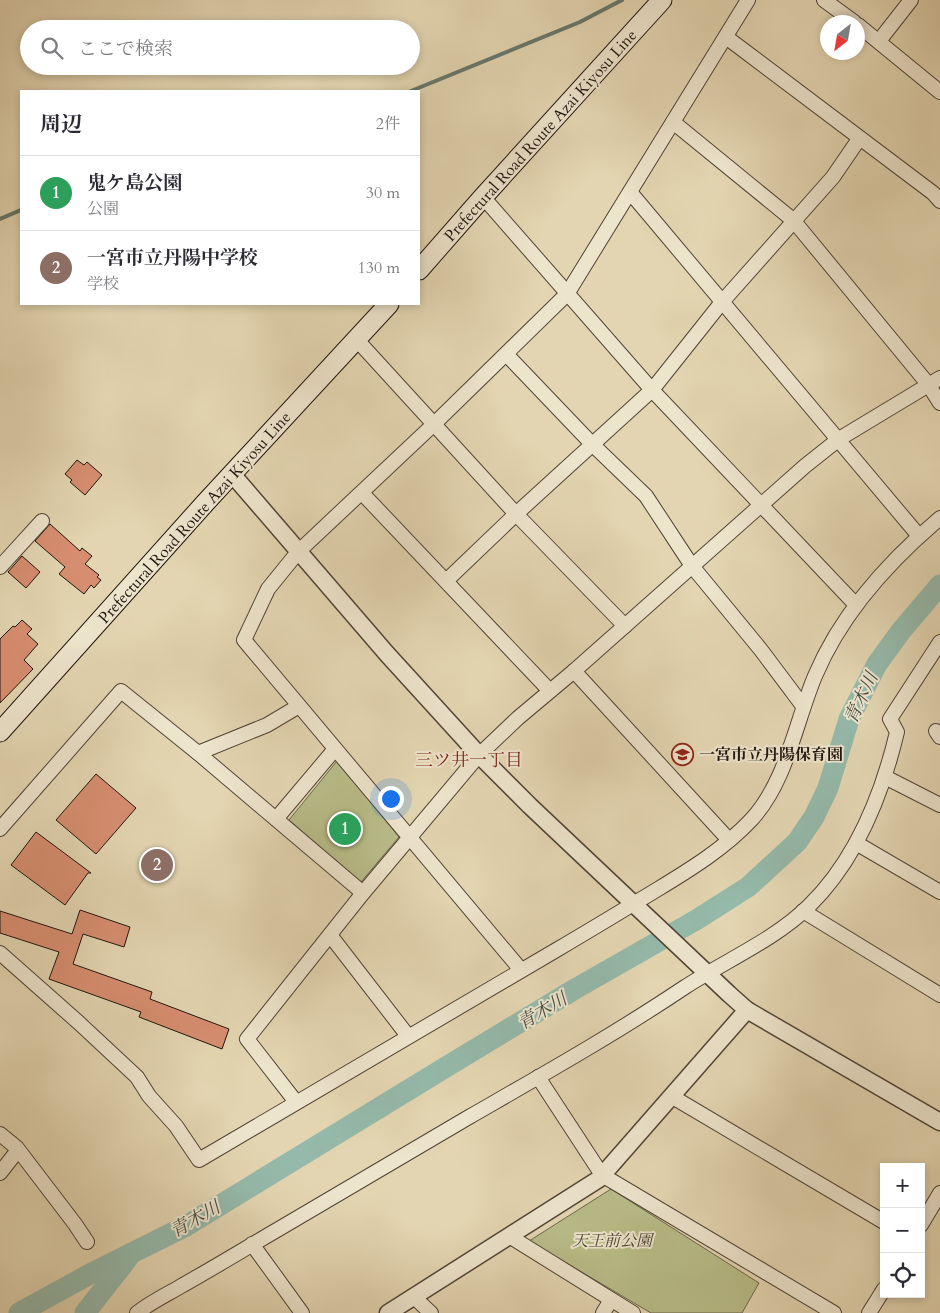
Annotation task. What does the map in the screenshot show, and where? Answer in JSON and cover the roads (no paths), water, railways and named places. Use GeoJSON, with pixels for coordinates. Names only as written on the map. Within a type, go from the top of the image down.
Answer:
{"type":"FeatureCollection","features":[{"type":"Feature","properties":{"kind":"main road","name":"Prefectural Road Route Azai Kiyosu Line"},"geometry":{"type":"LineString","coordinates":[[420,269],[662,0]]}},
{"type":"Feature","properties":{"kind":"main road","name":"Prefectural Road Route Azai Kiyosu Line"},"geometry":{"type":"LineString","coordinates":[[0,732],[232,474],[388,305]]}},
{"type":"Feature","properties":{"kind":"street"},"geometry":{"type":"LineString","coordinates":[[521,970],[244,640],[268,589],[298,552],[434,425],[567,294],[748,0]]}},
{"type":"Feature","properties":{"kind":"street"},"geometry":{"type":"LineString","coordinates":[[824,0],[844,15]]}},
{"type":"Feature","properties":{"kind":"street"},"geometry":{"type":"LineString","coordinates":[[879,41],[911,0]]}},
{"type":"Feature","properties":{"kind":"street"},"geometry":{"type":"LineString","coordinates":[[865,30],[940,92]]}},
{"type":"Feature","properties":{"kind":"street"},"geometry":{"type":"LineString","coordinates":[[726,37],[860,139],[938,194]]}},
{"type":"Feature","properties":{"kind":"street"},"geometry":{"type":"LineString","coordinates":[[673,122],[793,220],[934,381],[940,403]]}},
{"type":"Feature","properties":{"kind":"street"},"geometry":{"type":"LineString","coordinates":[[446,581],[516,514],[652,390],[722,302],[833,177],[860,139]]}},
{"type":"Feature","properties":{"kind":"street"},"geometry":{"type":"LineString","coordinates":[[630,192],[919,536]]}},
{"type":"Feature","properties":{"kind":"street"},"geometry":{"type":"LineString","coordinates":[[483,197],[652,390],[856,605]]}},
{"type":"Feature","properties":{"kind":"street"},"geometry":{"type":"LineString","coordinates":[[357,340],[516,514],[625,626]]}},
{"type":"Feature","properties":{"kind":"street"},"geometry":{"type":"LineString","coordinates":[[506,354],[592,444],[646,496],[692,566],[761,650],[803,706]]}},
{"type":"Feature","properties":{"kind":"street"},"geometry":{"type":"LineString","coordinates":[[296,1102],[247,1039],[363,893],[478,755],[518,718],[574,672],[761,504],[839,439],[934,381]]}},
{"type":"Feature","properties":{"kind":"street"},"geometry":{"type":"LineString","coordinates":[[232,474],[386,654],[478,755],[703,970],[747,1010],[940,1122]]}},
{"type":"Feature","properties":{"kind":"street"},"geometry":{"type":"LineString","coordinates":[[362,493],[550,691]]}},
{"type":"Feature","properties":{"kind":"street"},"geometry":{"type":"LineString","coordinates":[[0,953],[137,1077],[149,1096],[176,1126],[199,1160],[521,970],[639,909],[729,840],[751,820],[769,798],[785,760],[815,675],[832,640],[856,605],[891,564],[940,518]]}},
{"type":"Feature","properties":{"kind":"street"},"geometry":{"type":"LineString","coordinates":[[0,567],[42,521]]}},
{"type":"Feature","properties":{"kind":"street"},"geometry":{"type":"LineString","coordinates":[[137,1313],[633,1022],[703,970],[752,947],[803,911],[844,864],[856,843],[880,793],[885,777],[897,732],[890,719],[940,642]]}},
{"type":"Feature","properties":{"kind":"street"},"geometry":{"type":"LineString","coordinates":[[574,672],[729,840]]}},
{"type":"Feature","properties":{"kind":"street"},"geometry":{"type":"LineString","coordinates":[[0,829],[121,691],[198,753],[363,893]]}},
{"type":"Feature","properties":{"kind":"street"},"geometry":{"type":"LineString","coordinates":[[198,753],[267,725],[299,706]]}},
{"type":"Feature","properties":{"kind":"street"},"geometry":{"type":"LineString","coordinates":[[276,819],[335,749]]}},
{"type":"Feature","properties":{"kind":"street"},"geometry":{"type":"LineString","coordinates":[[885,777],[940,805]]}},
{"type":"Feature","properties":{"kind":"street"},"geometry":{"type":"LineString","coordinates":[[856,843],[940,892]]}},
{"type":"Feature","properties":{"kind":"street"},"geometry":{"type":"LineString","coordinates":[[803,911],[940,995]]}},
{"type":"Feature","properties":{"kind":"street"},"geometry":{"type":"LineString","coordinates":[[330,935],[408,1036]]}},
{"type":"Feature","properties":{"kind":"street"},"geometry":{"type":"LineString","coordinates":[[388,1313],[598,1179],[747,1010]]}},
{"type":"Feature","properties":{"kind":"street"},"geometry":{"type":"LineString","coordinates":[[538,1077],[602,1175],[834,1313]]}},
{"type":"Feature","properties":{"kind":"street"},"geometry":{"type":"LineString","coordinates":[[671,1096],[880,1220]]}},
{"type":"Feature","properties":{"kind":"street"},"geometry":{"type":"LineString","coordinates":[[0,1134],[18,1150],[87,1242]]}},
{"type":"Feature","properties":{"kind":"street"},"geometry":{"type":"LineString","coordinates":[[0,1173],[18,1150]]}},
{"type":"Feature","properties":{"kind":"street"},"geometry":{"type":"LineString","coordinates":[[925,1218],[940,1193]]}},
{"type":"Feature","properties":{"kind":"street"},"geometry":{"type":"LineString","coordinates":[[509,1236],[633,1313]]}},
{"type":"Feature","properties":{"kind":"street"},"geometry":{"type":"LineString","coordinates":[[252,1244],[302,1313]]}},
{"type":"Feature","properties":{"kind":"street"},"geometry":{"type":"LineString","coordinates":[[870,1313],[880,1296]]}},
{"type":"Feature","properties":{"kind":"street"},"geometry":{"type":"LineString","coordinates":[[414,1297],[432,1313]]}},
{"type":"Feature","properties":{"kind":"street"},"geometry":{"type":"LineString","coordinates":[[603,1313],[611,1300]]}},
{"type":"Feature","properties":{"kind":"waterway"},"geometry":{"type":"LineString","coordinates":[[413,90],[580,22],[622,0]]}},
{"type":"Feature","properties":{"kind":"waterway"},"geometry":{"type":"LineString","coordinates":[[0,219],[20,210]]}},
{"type":"Feature","properties":{"kind":"waterway","name":"青木川"},"geometry":{"type":"LineString","coordinates":[[19,1313],[88,1275],[186,1226],[575,989],[696,920],[748,887],[797,842],[814,817],[828,788],[849,719],[877,664],[901,631],[940,585]]}},
{"type":"Feature","properties":{"kind":"waterway"},"geometry":{"type":"LineString","coordinates":[[85,1313],[128,1258]]}},
{"type":"Feature","properties":{"kind":"place","name":"一宮市立丹陽保育園"},"geometry":{"type":"Point","coordinates":[683,754]}},
{"type":"Feature","properties":{"kind":"place","name":"鬼ケ島公園"},"geometry":{"type":"Point","coordinates":[345,829]}},
{"type":"Feature","properties":{"kind":"place","name":"一宮市立丹陽中学校"},"geometry":{"type":"Point","coordinates":[157,865]}},
{"type":"Feature","properties":{"kind":"district","name":"三ツ井一丁目"},"geometry":{"type":"Point","coordinates":[469,760]}},
{"type":"Feature","properties":{"kind":"park label","name":"天王前公園"},"geometry":{"type":"Point","coordinates":[612,1240]}}]}
